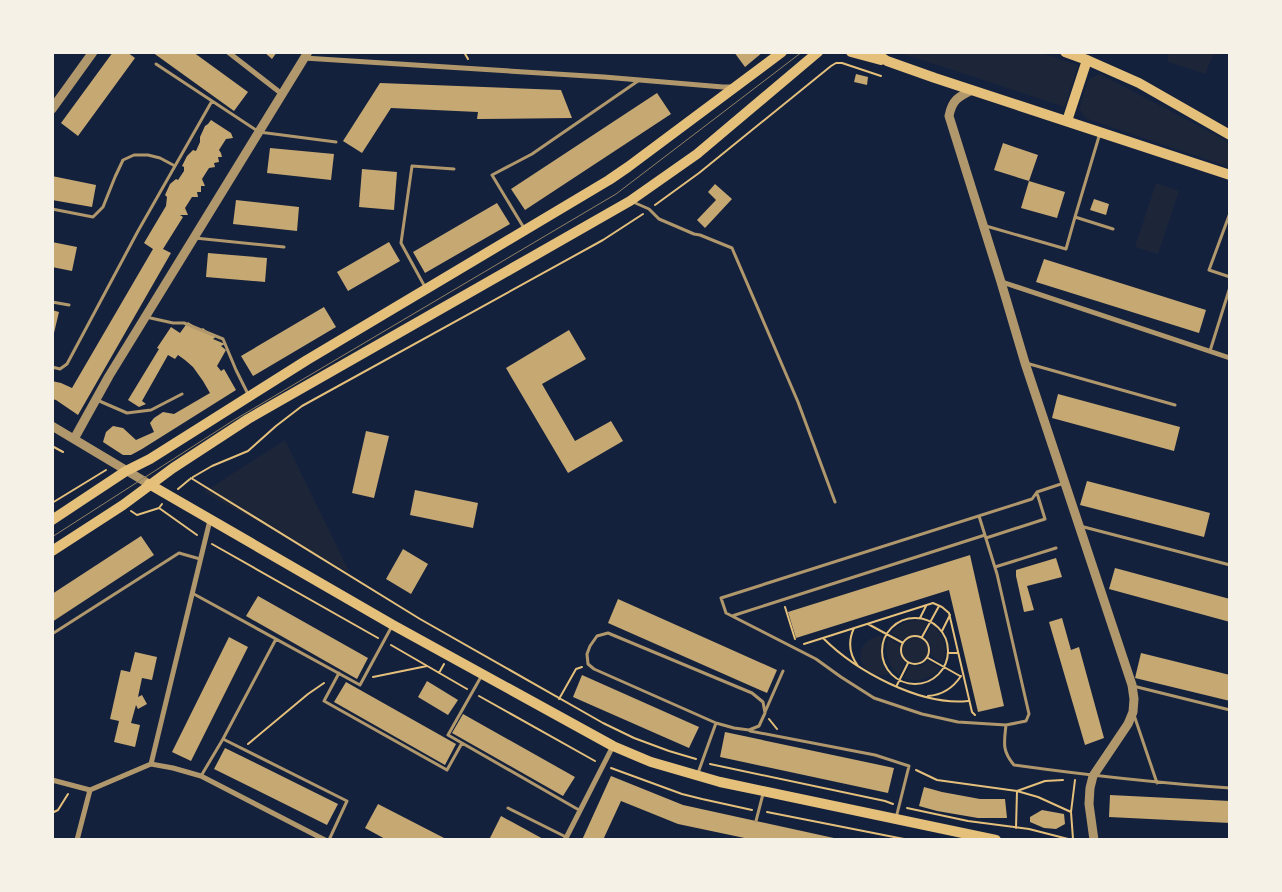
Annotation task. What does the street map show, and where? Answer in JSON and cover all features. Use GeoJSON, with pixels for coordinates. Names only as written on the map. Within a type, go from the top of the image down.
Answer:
{"type":"FeatureCollection","features":[{"type":"Feature","properties":{"kind":"main road"},"geometry":{"type":"LineString","coordinates":[[52,520],[126,471],[150,459],[307,360],[622,172],[782,52]]}},
{"type":"Feature","properties":{"kind":"main road"},"geometry":{"type":"LineString","coordinates":[[52,551],[123,505],[181,462],[257,414],[630,201],[697,154],[818,52]]}},
{"type":"Feature","properties":{"kind":"main road"},"geometry":{"type":"LineString","coordinates":[[851,52],[887,61],[1230,175]]}},
{"type":"Feature","properties":{"kind":"main road"},"geometry":{"type":"LineString","coordinates":[[874,52],[887,61]]}},
{"type":"Feature","properties":{"kind":"main road"},"geometry":{"type":"LineString","coordinates":[[1070,53],[1139,83],[1230,135]]}},
{"type":"Feature","properties":{"kind":"main road"},"geometry":{"type":"LineString","coordinates":[[1067,121],[1087,60]]}},
{"type":"Feature","properties":{"kind":"main road"},"geometry":{"type":"LineString","coordinates":[[149,484],[393,625],[613,746],[651,762],[697,776],[996,840]]}},
{"type":"Feature","properties":{"kind":"street"},"geometry":{"type":"LineString","coordinates":[[52,109],[93,52]]}},
{"type":"Feature","properties":{"kind":"street"},"geometry":{"type":"LineString","coordinates":[[228,52],[282,94]]}},
{"type":"Feature","properties":{"kind":"street"},"geometry":{"type":"LineString","coordinates":[[74,439],[109,376],[306,55],[737,87]]}},
{"type":"Feature","properties":{"kind":"street"},"geometry":{"type":"LineString","coordinates":[[972,90],[954,101],[950,107],[949,116],[1025,363],[1132,685],[1133,712],[1128,724],[1093,776],[1090,788],[1089,804],[1094,840]]}},
{"type":"Feature","properties":{"kind":"street"},"geometry":{"type":"LineString","coordinates":[[1001,282],[1230,358]]}},
{"type":"Feature","properties":{"kind":"street"},"geometry":{"type":"LineString","coordinates":[[52,426],[149,484]]}},
{"type":"Feature","properties":{"kind":"street"},"geometry":{"type":"LineString","coordinates":[[151,764],[210,520]]}},
{"type":"Feature","properties":{"kind":"street"},"geometry":{"type":"LineString","coordinates":[[565,838],[613,746]]}},
{"type":"Feature","properties":{"kind":"street"},"geometry":{"type":"LineString","coordinates":[[52,780],[90,790],[151,764],[173,768],[201,776],[315,837],[327,840]]}},
{"type":"Feature","properties":{"kind":"street"},"geometry":{"type":"LineString","coordinates":[[77,840],[90,790]]}},
{"type":"Feature","properties":{"kind":"lane"},"geometry":{"type":"LineString","coordinates":[[156,64],[259,132],[336,142]]}},
{"type":"Feature","properties":{"kind":"lane"},"geometry":{"type":"LineString","coordinates":[[526,231],[492,175],[532,154],[639,80]]}},
{"type":"Feature","properties":{"kind":"lane"},"geometry":{"type":"LineString","coordinates":[[52,367],[60,368],[67,364],[138,231],[212,101]]}},
{"type":"Feature","properties":{"kind":"lane"},"geometry":{"type":"LineString","coordinates":[[983,226],[1066,249],[1100,132]]}},
{"type":"Feature","properties":{"kind":"lane"},"geometry":{"type":"LineString","coordinates":[[52,209],[92,217],[103,207],[123,160],[134,155],[148,155],[160,158],[174,166]]}},
{"type":"Feature","properties":{"kind":"lane"},"geometry":{"type":"LineString","coordinates":[[426,289],[402,243],[412,166],[454,169]]}},
{"type":"Feature","properties":{"kind":"lane"},"geometry":{"type":"LineString","coordinates":[[630,201],[649,210],[659,218],[732,248],[798,402],[835,502]]}},
{"type":"Feature","properties":{"kind":"lane"},"geometry":{"type":"LineString","coordinates":[[1230,213],[1210,270],[1230,277]]}},
{"type":"Feature","properties":{"kind":"lane"},"geometry":{"type":"LineString","coordinates":[[1074,217],[1114,229]]}},
{"type":"Feature","properties":{"kind":"lane"},"geometry":{"type":"LineString","coordinates":[[194,238],[284,247]]}},
{"type":"Feature","properties":{"kind":"lane"},"geometry":{"type":"LineString","coordinates":[[1210,351],[1230,287]]}},
{"type":"Feature","properties":{"kind":"lane"},"geometry":{"type":"LineString","coordinates":[[52,302],[70,305]]}},
{"type":"Feature","properties":{"kind":"lane"},"geometry":{"type":"LineString","coordinates":[[146,316],[173,323],[184,323],[223,339],[249,397]]}},
{"type":"Feature","properties":{"kind":"lane"},"geometry":{"type":"LineString","coordinates":[[1025,363],[1176,406]]}},
{"type":"Feature","properties":{"kind":"lane"},"geometry":{"type":"LineString","coordinates":[[96,400],[127,413],[152,410],[182,394]]}},
{"type":"Feature","properties":{"kind":"lane"},"geometry":{"type":"LineString","coordinates":[[979,516],[995,567],[1029,714],[1026,721],[1006,725],[958,722],[922,714],[874,698],[816,659],[726,613],[722,598],[1032,499],[1036,492],[1065,483]]}},
{"type":"Feature","properties":{"kind":"lane"},"geometry":{"type":"LineString","coordinates":[[732,616],[1045,519],[1036,492]]}},
{"type":"Feature","properties":{"kind":"lane"},"geometry":{"type":"LineString","coordinates":[[1079,525],[1230,565]]}},
{"type":"Feature","properties":{"kind":"lane"},"geometry":{"type":"LineString","coordinates":[[995,567],[1056,548]]}},
{"type":"Feature","properties":{"kind":"lane"},"geometry":{"type":"LineString","coordinates":[[52,634],[179,553],[200,559]]}},
{"type":"Feature","properties":{"kind":"lane"},"geometry":{"type":"LineString","coordinates":[[192,592],[360,685],[393,625]]}},
{"type":"Feature","properties":{"kind":"lane"},"geometry":{"type":"LineString","coordinates":[[765,713],[763,702],[752,693],[608,633],[597,636],[587,654],[588,664],[594,670],[716,723],[875,755],[909,766],[896,818]]}},
{"type":"Feature","properties":{"kind":"lane"},"geometry":{"type":"LineString","coordinates":[[201,776],[223,739],[276,639]]}},
{"type":"Feature","properties":{"kind":"lane"},"geometry":{"type":"LineString","coordinates":[[749,730],[760,726],[783,671]]}},
{"type":"Feature","properties":{"kind":"lane"},"geometry":{"type":"LineString","coordinates":[[339,673],[324,701],[332,706],[447,770],[462,743]]}},
{"type":"Feature","properties":{"kind":"lane"},"geometry":{"type":"LineString","coordinates":[[482,674],[448,735],[579,810]]}},
{"type":"Feature","properties":{"kind":"lane"},"geometry":{"type":"LineString","coordinates":[[1132,685],[1230,710]]}},
{"type":"Feature","properties":{"kind":"lane"},"geometry":{"type":"LineString","coordinates":[[1133,712],[1156,783]]}},
{"type":"Feature","properties":{"kind":"lane"},"geometry":{"type":"LineString","coordinates":[[697,776],[716,723]]}},
{"type":"Feature","properties":{"kind":"lane"},"geometry":{"type":"LineString","coordinates":[[1006,725],[1004,748],[1008,758],[1014,765],[1156,783],[1230,788]]}},
{"type":"Feature","properties":{"kind":"lane"},"geometry":{"type":"LineString","coordinates":[[223,739],[347,802],[327,840]]}},
{"type":"Feature","properties":{"kind":"lane"},"geometry":{"type":"LineString","coordinates":[[756,821],[764,791]]}},
{"type":"Feature","properties":{"kind":"lane"},"geometry":{"type":"LineString","coordinates":[[508,808],[565,838]]}},
{"type":"Feature","properties":{"kind":"path"},"geometry":{"type":"LineString","coordinates":[[276,426],[248,452],[212,466],[192,478],[420,619],[602,723],[668,751],[717,766],[885,801],[899,807],[968,822],[1029,829],[1072,840],[1071,812],[1076,779],[1045,781],[1017,791]]}},
{"type":"Feature","properties":{"kind":"path"},"geometry":{"type":"LineString","coordinates":[[52,446],[63,452]]}},
{"type":"Feature","properties":{"kind":"path"},"geometry":{"type":"LineString","coordinates":[[52,503],[99,473]]}},
{"type":"Feature","properties":{"kind":"path"},"geometry":{"type":"LineString","coordinates":[[783,600],[797,646],[932,604],[939,606],[950,615],[972,712],[987,724]]}},
{"type":"Feature","properties":{"kind":"path"},"geometry":{"type":"LineString","coordinates":[[920,618],[926,606]]}},
{"type":"Feature","properties":{"kind":"path"},"geometry":{"type":"LineString","coordinates":[[922,638],[939,606]]}},
{"type":"Feature","properties":{"kind":"path"},"geometry":{"type":"LineString","coordinates":[[942,632],[950,615]]}},
{"type":"Feature","properties":{"kind":"path"},"geometry":{"type":"LineString","coordinates":[[920,618],[931,622],[942,632],[947,643],[948,653],[944,667],[936,676],[923,682],[909,683],[900,679],[890,672],[886,665],[883,644],[887,634],[895,625],[908,619],[920,618]]}},
{"type":"Feature","properties":{"kind":"path"},"geometry":{"type":"LineString","coordinates":[[868,624],[903,643]]}},
{"type":"Feature","properties":{"kind":"path"},"geometry":{"type":"LineString","coordinates":[[854,628],[850,648],[858,667]]}},
{"type":"Feature","properties":{"kind":"path"},"geometry":{"type":"LineString","coordinates":[[911,636],[922,638],[928,644],[930,654],[928,658],[919,664],[908,663],[902,657],[903,643],[911,636]]}},
{"type":"Feature","properties":{"kind":"path"},"geometry":{"type":"LineString","coordinates":[[823,638],[858,667],[896,686],[939,700],[969,701]]}},
{"type":"Feature","properties":{"kind":"path"},"geometry":{"type":"LineString","coordinates":[[948,653],[958,653]]}},
{"type":"Feature","properties":{"kind":"path"},"geometry":{"type":"LineString","coordinates":[[928,658],[964,678]]}},
{"type":"Feature","properties":{"kind":"path"},"geometry":{"type":"LineString","coordinates":[[896,686],[908,663]]}},
{"type":"Feature","properties":{"kind":"path"},"geometry":{"type":"LineString","coordinates":[[559,698],[576,669],[588,664]]}},
{"type":"Feature","properties":{"kind":"path"},"geometry":{"type":"LineString","coordinates":[[363,679],[427,666]]}},
{"type":"Feature","properties":{"kind":"path"},"geometry":{"type":"LineString","coordinates":[[924,696],[939,695],[946,692],[952,688],[961,676]]}},
{"type":"Feature","properties":{"kind":"path"},"geometry":{"type":"LineString","coordinates":[[242,749],[308,694],[323,684]]}},
{"type":"Feature","properties":{"kind":"path"},"geometry":{"type":"LineString","coordinates":[[765,713],[783,737]]}},
{"type":"Feature","properties":{"kind":"path"},"geometry":{"type":"LineString","coordinates":[[909,766],[936,780],[1017,791],[1038,797],[1071,812]]}},
{"type":"Feature","properties":{"kind":"path"},"geometry":{"type":"LineString","coordinates":[[52,813],[58,810],[73,786]]}},
{"type":"Feature","properties":{"kind":"path"},"geometry":{"type":"LineString","coordinates":[[1016,828],[1017,791]]}},
{"type":"Feature","properties":{"kind":"shaded area"},"geometry":{"type":"Polygon","coordinates":[[[900,53],[1041,53],[1078,65],[1065,107],[900,53]]]}},
{"type":"Feature","properties":{"kind":"shaded area"},"geometry":{"type":"Polygon","coordinates":[[[1168,53],[1214,53],[1205,74],[1168,62],[1168,53]]]}},
{"type":"Feature","properties":{"kind":"shaded area"},"geometry":{"type":"Polygon","coordinates":[[[1100,74],[1229,142],[1229,167],[1085,118],[1080,109],[1088,80],[1100,74]]]}},
{"type":"Feature","properties":{"kind":"shaded area"},"geometry":{"type":"Polygon","coordinates":[[[1156,183],[1179,191],[1158,254],[1135,247],[1156,183]]]}},
{"type":"Feature","properties":{"kind":"shaded area"},"geometry":{"type":"Polygon","coordinates":[[[285,440],[350,573],[204,492],[285,440]]]}},
{"type":"Feature","properties":{"kind":"shaded area"},"geometry":{"type":"Polygon","coordinates":[[[918,620],[927,623],[920,635],[911,635],[903,640],[891,633],[903,624],[918,620]]]}},
{"type":"Feature","properties":{"kind":"shaded area"},"geometry":{"type":"Polygon","coordinates":[[[932,625],[944,642],[943,663],[931,656],[931,646],[925,638],[932,625]]]}},
{"type":"Feature","properties":{"kind":"shaded area"},"geometry":{"type":"Polygon","coordinates":[[[883,636],[881,656],[889,674],[879,675],[871,673],[861,661],[860,654],[863,647],[868,640],[883,636]]]}},
{"type":"Feature","properties":{"kind":"shaded area"},"geometry":{"type":"Polygon","coordinates":[[[888,638],[900,645],[900,655],[905,663],[899,675],[889,663],[886,649],[888,638]]]}},
{"type":"Feature","properties":{"kind":"shaded area"},"geometry":{"type":"Polygon","coordinates":[[[915,638],[924,642],[928,651],[924,660],[915,664],[906,660],[902,651],[906,642],[915,638]]]}},
{"type":"Feature","properties":{"kind":"shaded area"},"geometry":{"type":"Polygon","coordinates":[[[928,661],[940,668],[924,679],[904,678],[910,666],[920,666],[928,661]]]}},
{"type":"Feature","properties":{"kind":"building"},"geometry":{"type":"Polygon","coordinates":[[[113,52],[127,52],[135,58],[78,136],[61,123],[113,52]]]}},
{"type":"Feature","properties":{"kind":"building"},"geometry":{"type":"Polygon","coordinates":[[[152,52],[193,52],[248,92],[234,111],[152,52]]]}},
{"type":"Feature","properties":{"kind":"building"},"geometry":{"type":"Polygon","coordinates":[[[264,52],[277,52],[272,59],[264,52]]]}},
{"type":"Feature","properties":{"kind":"building"},"geometry":{"type":"Polygon","coordinates":[[[734,52],[763,52],[745,67],[734,52]]]}},
{"type":"Feature","properties":{"kind":"building"},"geometry":{"type":"Polygon","coordinates":[[[856,74],[868,77],[867,85],[854,82],[856,74]]]}},
{"type":"Feature","properties":{"kind":"building"},"geometry":{"type":"Polygon","coordinates":[[[380,83],[561,90],[572,118],[477,119],[478,112],[391,108],[362,153],[343,141],[380,83]]]}},
{"type":"Feature","properties":{"kind":"building"},"geometry":{"type":"Polygon","coordinates":[[[657,93],[671,114],[525,210],[511,189],[657,93]]]}},
{"type":"Feature","properties":{"kind":"building"},"geometry":{"type":"Polygon","coordinates":[[[211,120],[231,133],[233,138],[226,139],[219,150],[222,157],[218,157],[219,162],[214,163],[215,167],[209,168],[202,179],[205,186],[201,186],[201,192],[197,192],[198,197],[192,197],[185,208],[188,215],[180,215],[183,217],[163,249],[171,253],[78,415],[52,399],[52,381],[72,388],[153,249],[144,243],[166,206],[167,197],[165,195],[170,184],[176,179],[178,180],[184,171],[182,166],[187,156],[193,150],[196,151],[205,126],[211,120]]]}},
{"type":"Feature","properties":{"kind":"building"},"geometry":{"type":"Polygon","coordinates":[[[1003,143],[1038,155],[1029,181],[994,170],[1003,143]]]}},
{"type":"Feature","properties":{"kind":"building"},"geometry":{"type":"Polygon","coordinates":[[[270,148],[334,154],[331,180],[267,173],[270,148]]]}},
{"type":"Feature","properties":{"kind":"building"},"geometry":{"type":"Polygon","coordinates":[[[362,169],[397,172],[394,210],[359,207],[362,169]]]}},
{"type":"Feature","properties":{"kind":"building"},"geometry":{"type":"Polygon","coordinates":[[[52,176],[96,185],[92,207],[52,200],[52,176]]]}},
{"type":"Feature","properties":{"kind":"building"},"geometry":{"type":"Polygon","coordinates":[[[1029,181],[1065,192],[1057,218],[1021,208],[1029,181]]]}},
{"type":"Feature","properties":{"kind":"building"},"geometry":{"type":"Polygon","coordinates":[[[715,184],[732,199],[705,228],[697,220],[716,200],[708,192],[715,184]]]}},
{"type":"Feature","properties":{"kind":"building"},"geometry":{"type":"Polygon","coordinates":[[[1094,199],[1109,204],[1106,215],[1090,210],[1094,199]]]}},
{"type":"Feature","properties":{"kind":"building"},"geometry":{"type":"Polygon","coordinates":[[[236,200],[299,207],[297,231],[233,224],[236,200]]]}},
{"type":"Feature","properties":{"kind":"building"},"geometry":{"type":"Polygon","coordinates":[[[497,203],[510,224],[425,273],[413,252],[497,203]]]}},
{"type":"Feature","properties":{"kind":"building"},"geometry":{"type":"Polygon","coordinates":[[[52,242],[77,247],[72,271],[52,267],[52,242]]]}},
{"type":"Feature","properties":{"kind":"building"},"geometry":{"type":"Polygon","coordinates":[[[389,242],[400,261],[348,291],[337,272],[389,242]]]}},
{"type":"Feature","properties":{"kind":"building"},"geometry":{"type":"Polygon","coordinates":[[[208,253],[267,258],[265,282],[206,277],[208,253]]]}},
{"type":"Feature","properties":{"kind":"building"},"geometry":{"type":"Polygon","coordinates":[[[1044,259],[1206,310],[1199,333],[1036,282],[1044,259]]]}},
{"type":"Feature","properties":{"kind":"building"},"geometry":{"type":"Polygon","coordinates":[[[324,307],[336,327],[253,376],[241,356],[324,307]]]}},
{"type":"Feature","properties":{"kind":"building"},"geometry":{"type":"Polygon","coordinates":[[[52,310],[59,312],[53,337],[52,337],[52,310]]]}},
{"type":"Feature","properties":{"kind":"building"},"geometry":{"type":"Polygon","coordinates":[[[188,322],[200,330],[203,328],[210,334],[217,336],[213,339],[225,344],[221,346],[226,350],[217,366],[221,371],[224,369],[236,390],[142,449],[131,455],[123,455],[103,442],[106,432],[113,426],[123,428],[136,440],[154,432],[150,423],[163,412],[174,414],[210,393],[193,367],[178,355],[175,359],[168,355],[142,401],[146,404],[139,407],[128,400],[171,327],[180,333],[188,322]]]}},
{"type":"Feature","properties":{"kind":"building"},"geometry":{"type":"Polygon","coordinates":[[[569,330],[586,359],[542,384],[575,441],[611,421],[623,441],[568,473],[506,368],[569,330]]]}},
{"type":"Feature","properties":{"kind":"building"},"geometry":{"type":"Polygon","coordinates":[[[1058,394],[1180,427],[1174,451],[1052,418],[1058,394]]]}},
{"type":"Feature","properties":{"kind":"building"},"geometry":{"type":"Polygon","coordinates":[[[366,431],[389,436],[374,498],[352,493],[366,431]]]}},
{"type":"Feature","properties":{"kind":"building"},"geometry":{"type":"Polygon","coordinates":[[[1087,481],[1210,513],[1204,537],[1080,505],[1087,481]]]}},
{"type":"Feature","properties":{"kind":"building"},"geometry":{"type":"Polygon","coordinates":[[[415,490],[478,503],[473,528],[410,515],[415,490]]]}},
{"type":"Feature","properties":{"kind":"building"},"geometry":{"type":"Polygon","coordinates":[[[141,536],[154,555],[52,622],[52,594],[141,536]]]}},
{"type":"Feature","properties":{"kind":"building"},"geometry":{"type":"Polygon","coordinates":[[[403,549],[428,564],[411,594],[386,579],[403,549]]]}},
{"type":"Feature","properties":{"kind":"building"},"geometry":{"type":"Polygon","coordinates":[[[970,555],[1004,706],[978,712],[949,590],[796,638],[788,612],[970,555]]]}},
{"type":"Feature","properties":{"kind":"building"},"geometry":{"type":"Polygon","coordinates":[[[1056,558],[1062,577],[1027,586],[1034,610],[1024,612],[1016,570],[1056,558]]]}},
{"type":"Feature","properties":{"kind":"building"},"geometry":{"type":"Polygon","coordinates":[[[1115,568],[1230,599],[1230,622],[1109,589],[1115,568]]]}},
{"type":"Feature","properties":{"kind":"building"},"geometry":{"type":"Polygon","coordinates":[[[258,596],[368,658],[357,679],[246,616],[258,596]]]}},
{"type":"Feature","properties":{"kind":"building"},"geometry":{"type":"Polygon","coordinates":[[[618,599],[777,670],[767,693],[608,623],[618,599]]]}},
{"type":"Feature","properties":{"kind":"building"},"geometry":{"type":"Polygon","coordinates":[[[1062,618],[1071,650],[1079,647],[1104,738],[1085,745],[1049,622],[1062,618]]]}},
{"type":"Feature","properties":{"kind":"building"},"geometry":{"type":"Polygon","coordinates":[[[229,637],[248,647],[191,761],[172,752],[229,637]]]}},
{"type":"Feature","properties":{"kind":"building"},"geometry":{"type":"Polygon","coordinates":[[[135,652],[157,657],[152,680],[142,678],[138,697],[142,695],[147,704],[138,709],[136,705],[131,723],[140,725],[135,747],[114,742],[119,721],[110,719],[121,670],[130,672],[135,652]]]}},
{"type":"Feature","properties":{"kind":"building"},"geometry":{"type":"Polygon","coordinates":[[[1141,653],[1230,675],[1230,701],[1135,678],[1141,653]]]}},
{"type":"Feature","properties":{"kind":"building"},"geometry":{"type":"Polygon","coordinates":[[[582,675],[699,727],[689,748],[573,697],[582,675]]]}},
{"type":"Feature","properties":{"kind":"building"},"geometry":{"type":"Polygon","coordinates":[[[427,681],[458,700],[448,715],[418,697],[427,681]]]}},
{"type":"Feature","properties":{"kind":"building"},"geometry":{"type":"Polygon","coordinates":[[[346,682],[456,744],[445,765],[334,702],[346,682]]]}},
{"type":"Feature","properties":{"kind":"building"},"geometry":{"type":"Polygon","coordinates":[[[463,714],[575,777],[563,796],[452,733],[463,714]]]}},
{"type":"Feature","properties":{"kind":"building"},"geometry":{"type":"Polygon","coordinates":[[[725,732],[894,768],[888,793],[720,757],[725,732]]]}},
{"type":"Feature","properties":{"kind":"building"},"geometry":{"type":"Polygon","coordinates":[[[225,748],[338,804],[327,825],[214,769],[225,748]]]}},
{"type":"Feature","properties":{"kind":"building"},"geometry":{"type":"Polygon","coordinates":[[[611,776],[683,805],[843,840],[754,840],[678,824],[621,801],[603,840],[582,840],[611,776]]]}},
{"type":"Feature","properties":{"kind":"building"},"geometry":{"type":"Polygon","coordinates":[[[924,787],[980,799],[1005,799],[1007,818],[978,818],[919,806],[924,787]]]}},
{"type":"Feature","properties":{"kind":"building"},"geometry":{"type":"Polygon","coordinates":[[[1110,795],[1230,801],[1230,823],[1109,817],[1110,795]]]}},
{"type":"Feature","properties":{"kind":"building"},"geometry":{"type":"Polygon","coordinates":[[[378,804],[448,840],[387,840],[365,828],[378,804]]]}},
{"type":"Feature","properties":{"kind":"building"},"geometry":{"type":"Polygon","coordinates":[[[1042,810],[1064,814],[1065,824],[1056,829],[1044,828],[1030,822],[1030,817],[1042,810]]]}},
{"type":"Feature","properties":{"kind":"building"},"geometry":{"type":"Polygon","coordinates":[[[501,816],[545,840],[489,840],[501,816]]]}},
{"type":"Feature","properties":{"kind":"tram line"},"geometry":{"type":"LineString","coordinates":[[52,537],[234,420],[616,194],[802,52]]}}]}
